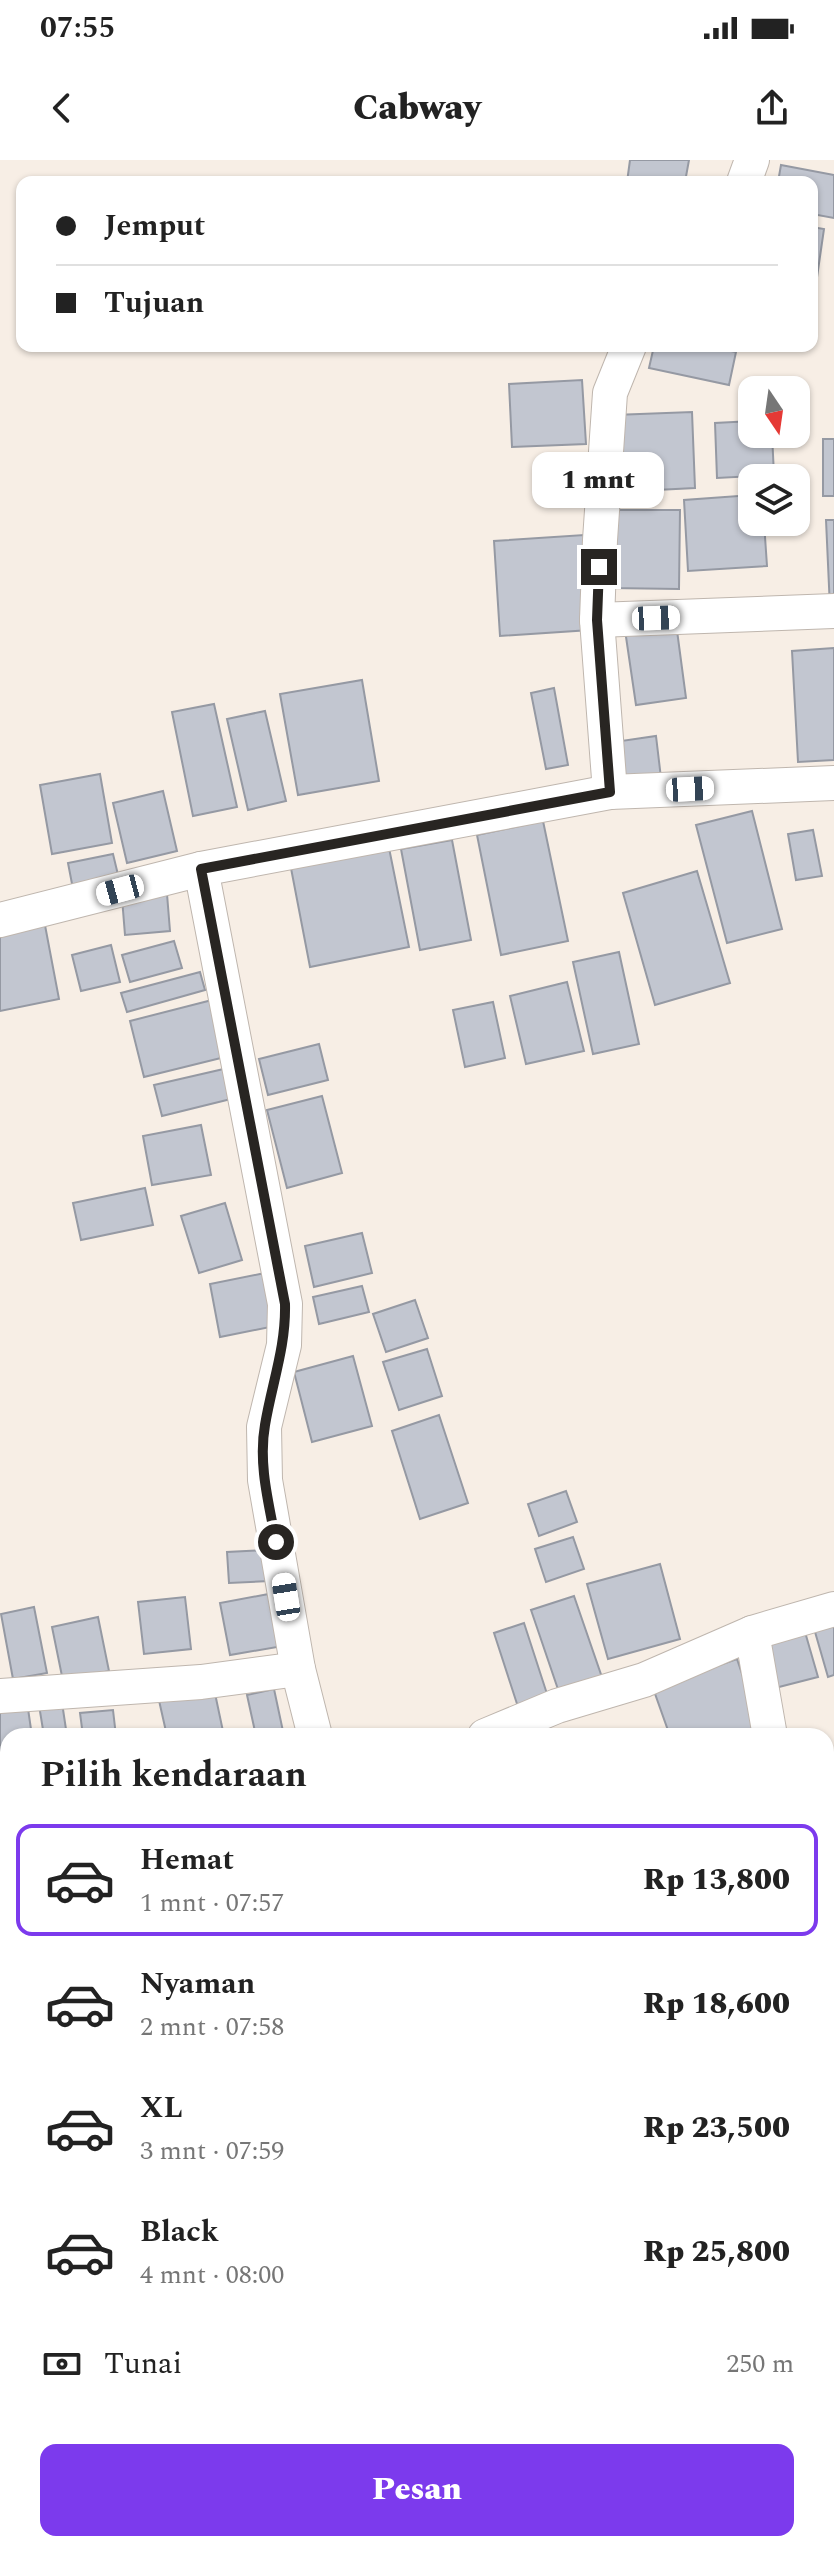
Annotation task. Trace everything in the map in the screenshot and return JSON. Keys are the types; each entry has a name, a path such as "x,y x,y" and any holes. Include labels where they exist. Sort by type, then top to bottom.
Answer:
{"street":[{"path":"610,792 597,620 610,393 627,352"},
{"path":"597,620 834,611"},
{"path":"0,920 201,869 610,792 834,783"},
{"path":"201,869 285,1304 284,1345 264,1427 263,1452 265,1480 298,1669 313,1728"},
{"path":"504,1728 557,1706 659,1675 752,1633 834,1609"},
{"path":"752,1633 769,1728"},
{"path":"0,1696 201,1682 298,1669"}],"building":[{"path":"630,160 689,160 686,176 628,176"},
{"path":"781,165 834,175 834,218 818,215 818,176 779,176"},
{"path":"818,228 824,229 818,270"},
{"path":"653,352 736,352 729,385 649,368"},
{"path":"582,380 586,444 512,447 509,384"},
{"path":"692,412 695,488 617,492 614,415"},
{"path":"738,422 738,448 773,448 773,464 738,464 738,477 717,478 715,423"},
{"path":"823,439 834,439 834,496 823,496"},
{"path":"738,496 738,536 765,536 767,566 688,571 684,500"},
{"path":"611,510 680,510 679,589 610,588"},
{"path":"826,520 834,520 834,608 830,608"},
{"path":"584,535 590,630 500,636 494,541"},
{"path":"676,623 686,698 636,705 625,630"},
{"path":"834,648 834,760 798,762 792,651"},
{"path":"362,680 379,781 298,795 280,694"},
{"path":"554,688 568,765 546,769 531,693"},
{"path":"214,704 237,807 193,816 172,712"},
{"path":"265,711 286,801 248,810 227,719"},
{"path":"656,736 661,778 626,782 621,741"},
{"path":"100,774 112,843 52,854 40,785"},
{"path":"163,791 177,851 127,863 113,803"},
{"path":"752,811 782,929 727,943 696,825"},
{"path":"543,821 568,941 501,955 477,835"},
{"path":"813,830 822,876 796,880 788,834"},
{"path":"452,840 471,940 420,950 401,849"},
{"path":"388,843 409,947 310,967 290,863"},
{"path":"113,854 119,879 73,889 68,863"},
{"path":"697,871 730,983 655,1005 623,893"},
{"path":"167,894 170,931 125,935 122,898"},
{"path":"44,920 59,999 0,1011 0,928"},
{"path":"174,941 182,968 130,982 122,955"},
{"path":"111,945 120,982 81,991 72,955"},
{"path":"619,952 639,1044 593,1054 573,962"},
{"path":"200,972 205,990 127,1012 121,993"},
{"path":"567,982 584,1051 526,1064 510,996"},
{"path":"212,1000 225,1057 144,1077 130,1021"},
{"path":"493,1002 505,1058 465,1067 453,1010"},
{"path":"319,1044 328,1080 268,1095 259,1059"},
{"path":"228,1068 235,1098 162,1116 154,1085"},
{"path":"322,1096 342,1173 287,1188 267,1110"},
{"path":"201,1125 211,1175 152,1185 143,1136"},
{"path":"145,1188 153,1225 81,1240 73,1203"},
{"path":"225,1203 242,1260 199,1273 181,1216"},
{"path":"362,1233 372,1273 314,1287 305,1246"},
{"path":"265,1273 275,1326 220,1337 210,1284"},
{"path":"362,1286 369,1312 319,1324 313,1297"},
{"path":"415,1300 428,1338 386,1352 373,1314"},
{"path":"427,1349 442,1396 399,1410 383,1362"},
{"path":"353,1356 372,1426 312,1442 294,1372"},
{"path":"439,1415 468,1503 420,1519 392,1431"},
{"path":"566,1491 577,1522 539,1536 528,1504"},
{"path":"573,1537 584,1569 546,1582 535,1549"},
{"path":"268,1550 269,1581 229,1583 227,1552"},
{"path":"660,1564 680,1639 608,1659 587,1584"},
{"path":"274,1593 283,1646 230,1655 220,1603"},
{"path":"574,1596 606,1689 563,1704 531,1610"},
{"path":"185,1597 191,1649 144,1654 138,1602"},
{"path":"34,1607 47,1673 13,1679 1,1614"},
{"path":"834,1612 834,1675 828,1677 811,1618"},
{"path":"98,1617 109,1671 63,1681 52,1627"},
{"path":"524,1623 549,1700 519,1710 494,1633"},
{"path":"803,1625 818,1677 775,1688 761,1636"},
{"path":"737,1659 760,1728 667,1728 653,1688"},
{"path":"213,1684 222,1728 165,1728 158,1696"},
{"path":"25,1688 31,1728 0,1728 0,1692"},
{"path":"274,1689 282,1728 254,1728 247,1695"},
{"path":"61,1696 66,1728 43,1728 38,1699"},
{"path":"113,1710 115,1728 82,1728 80,1713"}],"route":[{"path":"276,1542 263,1452 264,1427 284,1345 285,1304 260,1161 201,869 483,813 610,792 597,620 599,567"}]}
